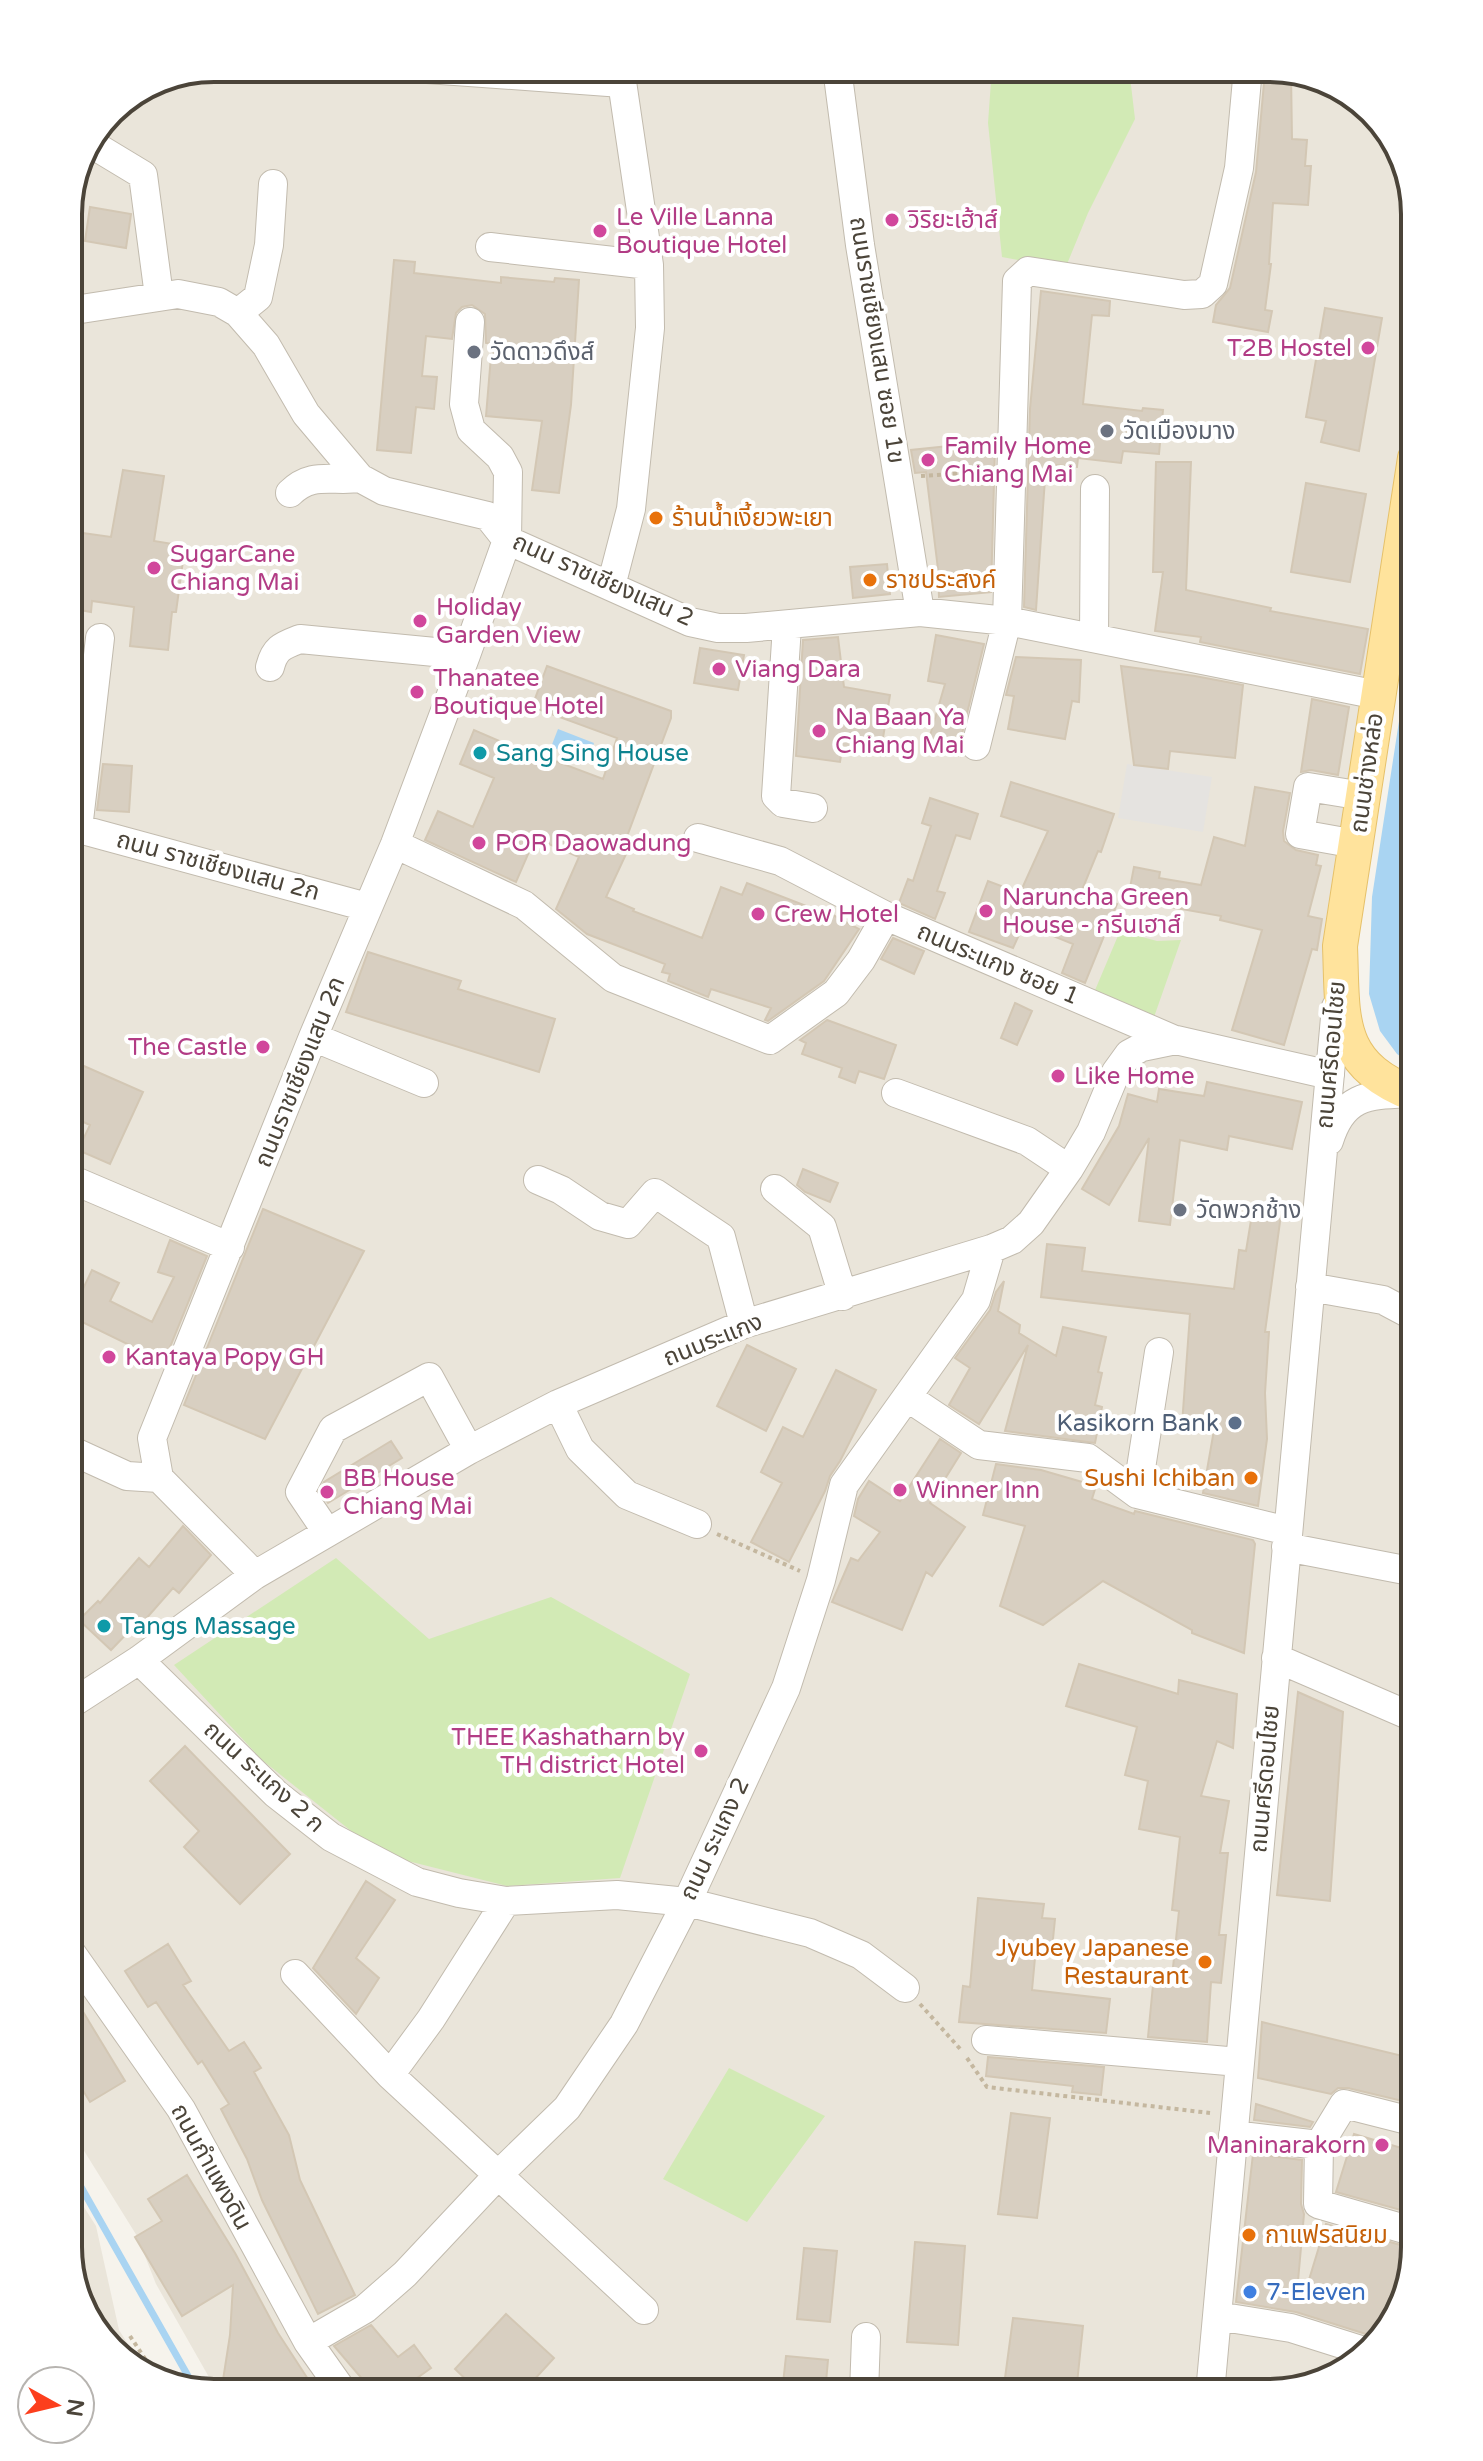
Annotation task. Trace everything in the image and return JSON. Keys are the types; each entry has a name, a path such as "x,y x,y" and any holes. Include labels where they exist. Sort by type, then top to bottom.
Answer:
{"main road":[{"name":"ถนนช่างหล่อ","path":"1401,548 1340,946 1343,1022 1355,1052 1366,1067 1401,1088"}],"street":[{"path":"611,586 631,509 650,328 649,265 622,82"},
{"name":"ถนนราชเชียงแสน ซอย 1ข","path":"839,82 860,245 920,612"},
{"path":"976,746 1007,621 1017,281 1028,271 1184,295 1202,294 1213,284 1239,168 1247,82"},
{"path":"100,149 143,175 159,296"},
{"path":"238,313 258,297 269,245 273,184"},
{"path":"490,247 649,265"},
{"name":"ถนน ราชเชียงแสน 2","path":"82,309 178,294 219,302 238,313 266,345 306,414 360,478 384,491 488,516 507,540 690,622 718,628 787,626 920,612 1007,621 1378,695"},
{"name":"ถนนราชเชียงแสน 2ก","path":"159,1478 152,1438 313,1037 395,844 507,540 508,472 500,457 471,430 464,404 470,322"},
{"path":"290,493 302,481 360,478"},
{"path":"1094,638 1095,489"},
{"path":"787,626 776,796 783,803 813,808"},
{"path":"82,764 100,638"},
{"path":"270,667 273,653 278,647 300,639 466,655"},
{"path":"1356,844 1300,834 1308,787 1363,796"},
{"name":"ถนน ราชเชียงแสน 2ก","path":"82,829 367,907"},
{"path":"698,838 780,861 886,916"},
{"name":"ถนนระแกง ซอย 1","path":"395,844 524,905 613,978 770,1040 836,993 861,960 886,916 1176,1040"},
{"name":"ถนนศรีดอนไชย","path":"1211,2379 1340,946"},
{"path":"313,1037 424,1083"},
{"name":"ถนนระแกง","path":"82,1697 139,1660 255,1575 469,1450 558,1404 744,1324 843,1296 1012,1240 1031,1223 1069,1169 1091,1132 1116,1072 1129,1054 1154,1042 1176,1040 1330,1075"},
{"path":"896,1093 1027,1141 1069,1169"},
{"name":"ถนนศรีดอนไชย","path":"1322,1165 1333,1128 1346,1110 1365,1096 1401,1094"},
{"path":"538,1180 561,1190 600,1216 628,1224 655,1193 721,1237 744,1324"},
{"path":"82,1184 230,1247"},
{"path":"775,1189 822,1227 843,1296"},
{"name":"ถนน ระแกง 2","path":"308,2342 365,2309 395,2282 567,2108 624,2024 687,1902 786,1688 821,1580 844,1485 976,1300 991,1249"},
{"path":"1310,1287 1383,1300 1401,1310"},
{"path":"1137,1494 1159,1352"},
{"path":"327,1532 300,1492 333,1429 429,1377 469,1450"},
{"path":"907,1397 979,1445 1088,1458 1137,1494 1287,1539 1401,1568"},
{"path":"558,1404 580,1449 627,1495 697,1524"},
{"path":"82,1455 127,1476 159,1478 255,1575"},
{"path":"1276,1658 1401,1712"},
{"name":"ถนน ระแกง 2 ก","path":"139,1660 276,1794 331,1837 417,1882 506,1901 617,1895 687,1902 810,1933 861,1955 905,1988"},
{"path":"390,2075 431,2019 506,1901"},
{"name":"ถนนกำแพงดิน","path":"82,1968 181,2109 308,2342 334,2379"},
{"path":"295,1974 390,2075 644,2310"},
{"path":"986,2040 1239,2062"},
{"path":"1401,2118 1344,2104 1319,2145 1318,2204 1401,2228"},
{"path":"1234,2125 1319,2145"},
{"path":"1217,2316 1291,2328 1354,2348"},
{"path":"864,2379 866,2337"}],"path":[{"path":"899,478 1012,471"},
{"path":"697,1524 821,1580"},
{"path":"905,1988 957,2044 987,2087 1234,2125"},
{"path":"130,2336 145,2359"}],"shaded area":[{"path":"214,82 1278,82 1311,89 1342,104 1379,141 1397,180 1400,197 1401,515 1326,1010 1203,2379 210,2379 156,2284 137,2236 82,2148 82,205 86,180 104,141 141,104 163,92"},
{"path":"1127,764 1212,777 1203,832 1118,818"},
{"path":"1401,1100 1400,2264 1397,2281 1383,2313 1374,2327 1349,2352 1303,2375 1269,2379 1214,2379 1330,1165 1344,1122"},
{"path":"82,2204 96,2226 119,2330 131,2349 104,2320 89,2289 82,2247"}],"green space":[{"path":"991,82 1131,82 1135,119 1088,213 1065,269 1002,257 988,123"},
{"path":"1120,931 1157,941 1181,940 1153,1020 1093,995"},
{"path":"336,1558 429,1639 551,1597 690,1674 620,1878 507,1886 380,1854 262,1760 174,1665"},
{"path":"729,2068 825,2116 747,2222 663,2179"}],"water":[{"path":"1401,708 1401,1057 1380,1031 1369,994 1372,897"},
{"path":"558,729 594,743 588,760 551,747"}],"building":[{"path":"1264,82 1291,84 1292,139 1307,140 1305,166 1311,166 1308,205 1273,203 1271,264 1265,310 1272,311 1268,332 1213,322 1216,305 1230,288 1256,172"},
{"path":"90,207 131,214 126,248 85,241"},
{"path":"394,260 415,262 414,273 501,283 501,277 554,282 555,278 579,280 571,405 559,493 532,490 542,421 486,416 492,344 486,343 485,314 472,305 462,307 456,313 452,339 426,336 422,376 437,377 434,409 416,407 411,453 377,450"},
{"path":"1041,291 1110,301 1109,316 1092,315 1083,404 1142,411 1143,408 1163,410 1159,454 1123,451 1121,463 1078,458 1077,467 1046,464 1036,610 1024,607 1030,409"},
{"path":"1325,308 1382,318 1359,451 1321,442 1326,421 1306,417"},
{"path":"977,443 995,445 991,592 939,597 926,472 915,473 911,450"},
{"path":"1156,462 1191,462 1186,590 1271,608 1270,611 1368,629 1360,674 1200,642 1201,637 1155,631 1163,572 1153,572"},
{"path":"123,470 164,476 154,541 185,546 168,650 130,646 134,607 92,601 91,612 82,610 82,533 111,537"},
{"path":"1306,483 1366,494 1350,582 1291,572"},
{"name":"ราชประสงค์","path":"887,564 890,594 853,598 850,567"},
{"path":"936,635 984,644 960,742 960,756 927,746 945,684 928,681"},
{"path":"838,637 844,687 890,695 880,756 842,749 840,762 796,756 803,640"},
{"name":"Viang Dara","path":"700,648 744,655 738,690 694,683"},
{"path":"1016,657 1081,660 1079,702 1072,701 1065,739 1008,729 1014,696 1006,695"},
{"path":"547,666 671,711 622,850 627,852 606,897 702,938 721,887 742,895 747,883 819,911 820,908 859,929 824,981 768,1021 765,1020 771,1008 711,989 708,997 668,981 670,974 662,972 665,964 587,934 556,909 579,857 535,838 516,882 425,840 438,811 473,827 494,778 460,764 474,730 603,779 617,738 532,707"},
{"path":"1121,666 1243,685 1235,758 1170,751 1168,769 1134,765"},
{"path":"1312,699 1349,707 1338,775 1311,770 1301,772"},
{"path":"103,764 132,766 129,812 97,810"},
{"path":"1011,782 1114,814 1101,852 1098,851 1082,890 1117,904 1085,983 1062,973 1073,944 1024,924 1013,948 969,932 988,881 1020,893 1048,831 1001,816"},
{"path":"1255,787 1290,793 1284,841 1296,850 1318,855 1316,865 1321,866 1308,916 1322,919 1317,950 1312,949 1284,1045 1232,1030 1262,930 1220,920 1221,916 1159,905 1160,900 1129,893 1134,867 1160,872 1159,878 1201,885 1214,837 1245,846"},
{"path":"930,798 978,814 970,839 956,835 937,891 945,893 935,919 899,903 908,879 913,881 931,826 922,823"},
{"path":"893,938 924,951 914,974 881,959"},
{"path":"368,952 461,981 458,989 555,1019 539,1072 346,1012"},
{"path":"1015,1003 1032,1011 1017,1045 1001,1038"},
{"path":"827,1020 896,1045 884,1079 859,1071 855,1083 839,1077 842,1068 802,1054 806,1043 800,1040"},
{"path":"82,1065 143,1092 110,1164 82,1152 82,1142 90,1125 82,1121"},
{"path":"1207,1082 1302,1102 1292,1149 1229,1136 1227,1150 1180,1140 1170,1225 1139,1221 1149,1138 1109,1205 1082,1189 1119,1126 1128,1094 1157,1102 1159,1089 1204,1096"},
{"path":"803,1169 838,1183 830,1202 805,1192 797,1185"},
{"path":"1254,1202 1282,1207 1265,1332 1269,1332 1265,1393 1267,1439 1258,1506 1203,1493 1214,1430 1182,1425 1190,1314 1041,1297 1047,1244 1085,1248 1082,1271 1234,1289 1239,1250 1246,1251"},
{"path":"263,1209 364,1251 265,1439 184,1405"},
{"path":"170,1240 207,1256 164,1362 82,1322 82,1291 92,1270 119,1283 110,1301 152,1322 174,1277 158,1272"},
{"path":"1004,1281 998,1311 1020,1325 1019,1333 1056,1356 1063,1327 1106,1337 1098,1372 1102,1373 1095,1405 1102,1407 1095,1443 1005,1431 1028,1345 979,1424 949,1405 970,1368 955,1358 990,1310 996,1292"},
{"path":"747,1345 796,1369 766,1431 717,1406"},
{"path":"836,1370 876,1390 789,1562 751,1542 782,1483 761,1472 783,1427 803,1437"},
{"path":"940,1439 961,1453 930,1503 965,1527 932,1576 926,1572 902,1630 832,1602 851,1558 858,1561 880,1532 854,1516 858,1499 869,1481 900,1501"},
{"path":"391,1441 402,1458 328,1503 320,1491 324,1482"},
{"path":"996,1464 1041,1470 1096,1486 1092,1499 1134,1514 1135,1511 1253,1540 1244,1653 1192,1633 1192,1630 1103,1581 1043,1625 1000,1606 1025,1526 983,1515"},
{"path":"183,1526 211,1555 179,1593 173,1588 137,1629 134,1626 111,1650 82,1623 82,1617 98,1601 100,1603 139,1558 149,1567"},
{"path":"1079,1664 1178,1694 1179,1680 1237,1694 1233,1748 1217,1741 1201,1796 1229,1801 1220,1853 1228,1853 1219,1935 1226,1935 1221,1983 1211,1982 1207,2042 1148,2037 1153,1985 1171,1986 1179,1911 1172,1910 1180,1837 1139,1829 1148,1781 1125,1775 1137,1727 1066,1706"},
{"path":"1298,1692 1343,1712 1330,1901 1277,1895"},
{"path":"185,1746 290,1854 240,1904 184,1847 199,1831 150,1781"},
{"path":"366,1881 395,1900 356,1958 379,1978 356,2014 313,1968"},
{"path":"978,1898 1044,1904 1042,1918 1055,1919 1052,1949 1036,1947 1032,1990 1110,1999 1106,2033 959,2022 963,1986 970,1987"},
{"path":"168,1944 191,1981 183,1985 229,2051 244,2042 261,2068 254,2072 289,2135 300,2180 355,2295 318,2314 221,2109 229,2104 202,2061 198,2064 156,2002 148,2007 125,1971"},
{"path":"82,2010 125,2081 90,2102 82,2089"},
{"path":"1262,2022 1401,2056 1401,2101 1348,2088 1338,2088 1331,2094 1258,2078"},
{"path":"988,2057 1104,2067 1101,2095 1072,2092 1073,2086 986,2076"},
{"path":"1256,2104 1313,2122 1310,2127 1254,2120"},
{"path":"1011,2113 1050,2118 1037,2218 998,2214"},
{"path":"1354,2134 1401,2148 1401,2210 1336,2192"},
{"path":"1253,2154 1302,2160 1301,2204 1304,2214 1298,2281 1308,2283 1326,2224 1401,2245 1397,2281 1391,2298 1367,2334 1296,2312 1236,2302"},
{"path":"187,2175 308,2379 223,2379 233,2285 182,2316 135,2237 162,2221 148,2199"},
{"path":"915,2242 965,2246 958,2345 907,2342"},
{"path":"804,2248 837,2251 830,2322 797,2319"},
{"path":"506,2314 554,2358 535,2379 465,2379 455,2369"},
{"path":"1013,2318 1083,2326 1077,2379 1005,2379"},
{"path":"371,2325 398,2357 414,2345 431,2368 416,2379 362,2379 334,2346"},
{"path":"786,2356 828,2360 826,2379 784,2379"}],"waterway":[{"path":"82,2189 188,2376"}],"place":[{"name":"วิริยะเฮ้าส์","path":"892,220"},
{"name":"Le Ville Lanna Boutique Hotel","path":"600,231"},
{"name":"T2B Hostel","path":"1368,348"},
{"name":"วัดดาวดึงส์","path":"474,352"},
{"name":"วัดเมืองมาง","path":"1107,431"},
{"name":"Family Home Chiang Mai","path":"928,460"},
{"name":"ร้านน้ำเงี้ยวพะเยา","path":"656,518"},
{"name":"SugarCane Chiang Mai","path":"154,568"},
{"name":"ราชประสงค์","path":"870,580"},
{"name":"Holiday Garden View","path":"420,621"},
{"name":"Viang Dara","path":"719,669"},
{"name":"Thanatee Boutique Hotel","path":"417,692"},
{"name":"Na Baan Ya Chiang Mai","path":"819,731"},
{"name":"Sang Sing House","path":"480,753"},
{"name":"POR Daowadung","path":"479,843"},
{"name":"Naruncha Green House - กรีนเฮาส์","path":"986,911"},
{"name":"Crew Hotel","path":"758,914"},
{"name":"The Castle","path":"263,1047"},
{"name":"Like Home","path":"1058,1076"},
{"name":"วัดพวกช้าง","path":"1180,1210"},
{"name":"Kantaya Popy GH","path":"109,1357"},
{"name":"Kasikorn Bank","path":"1235,1423"},
{"name":"Sushi Ichiban","path":"1251,1478"},
{"name":"Winner Inn","path":"900,1490"},
{"name":"BB House Chiang Mai","path":"327,1492"},
{"name":"Tangs Massage","path":"104,1626"},
{"name":"THEE Kashatharn by TH district Hotel","path":"701,1751"},
{"name":"Jyubey Japanese Restaurant","path":"1205,1962"},
{"name":"Maninarakorn","path":"1382,2145"},
{"name":"กาแฟรสนิยม","path":"1249,2235"},
{"name":"7-Eleven","path":"1250,2292"}]}
